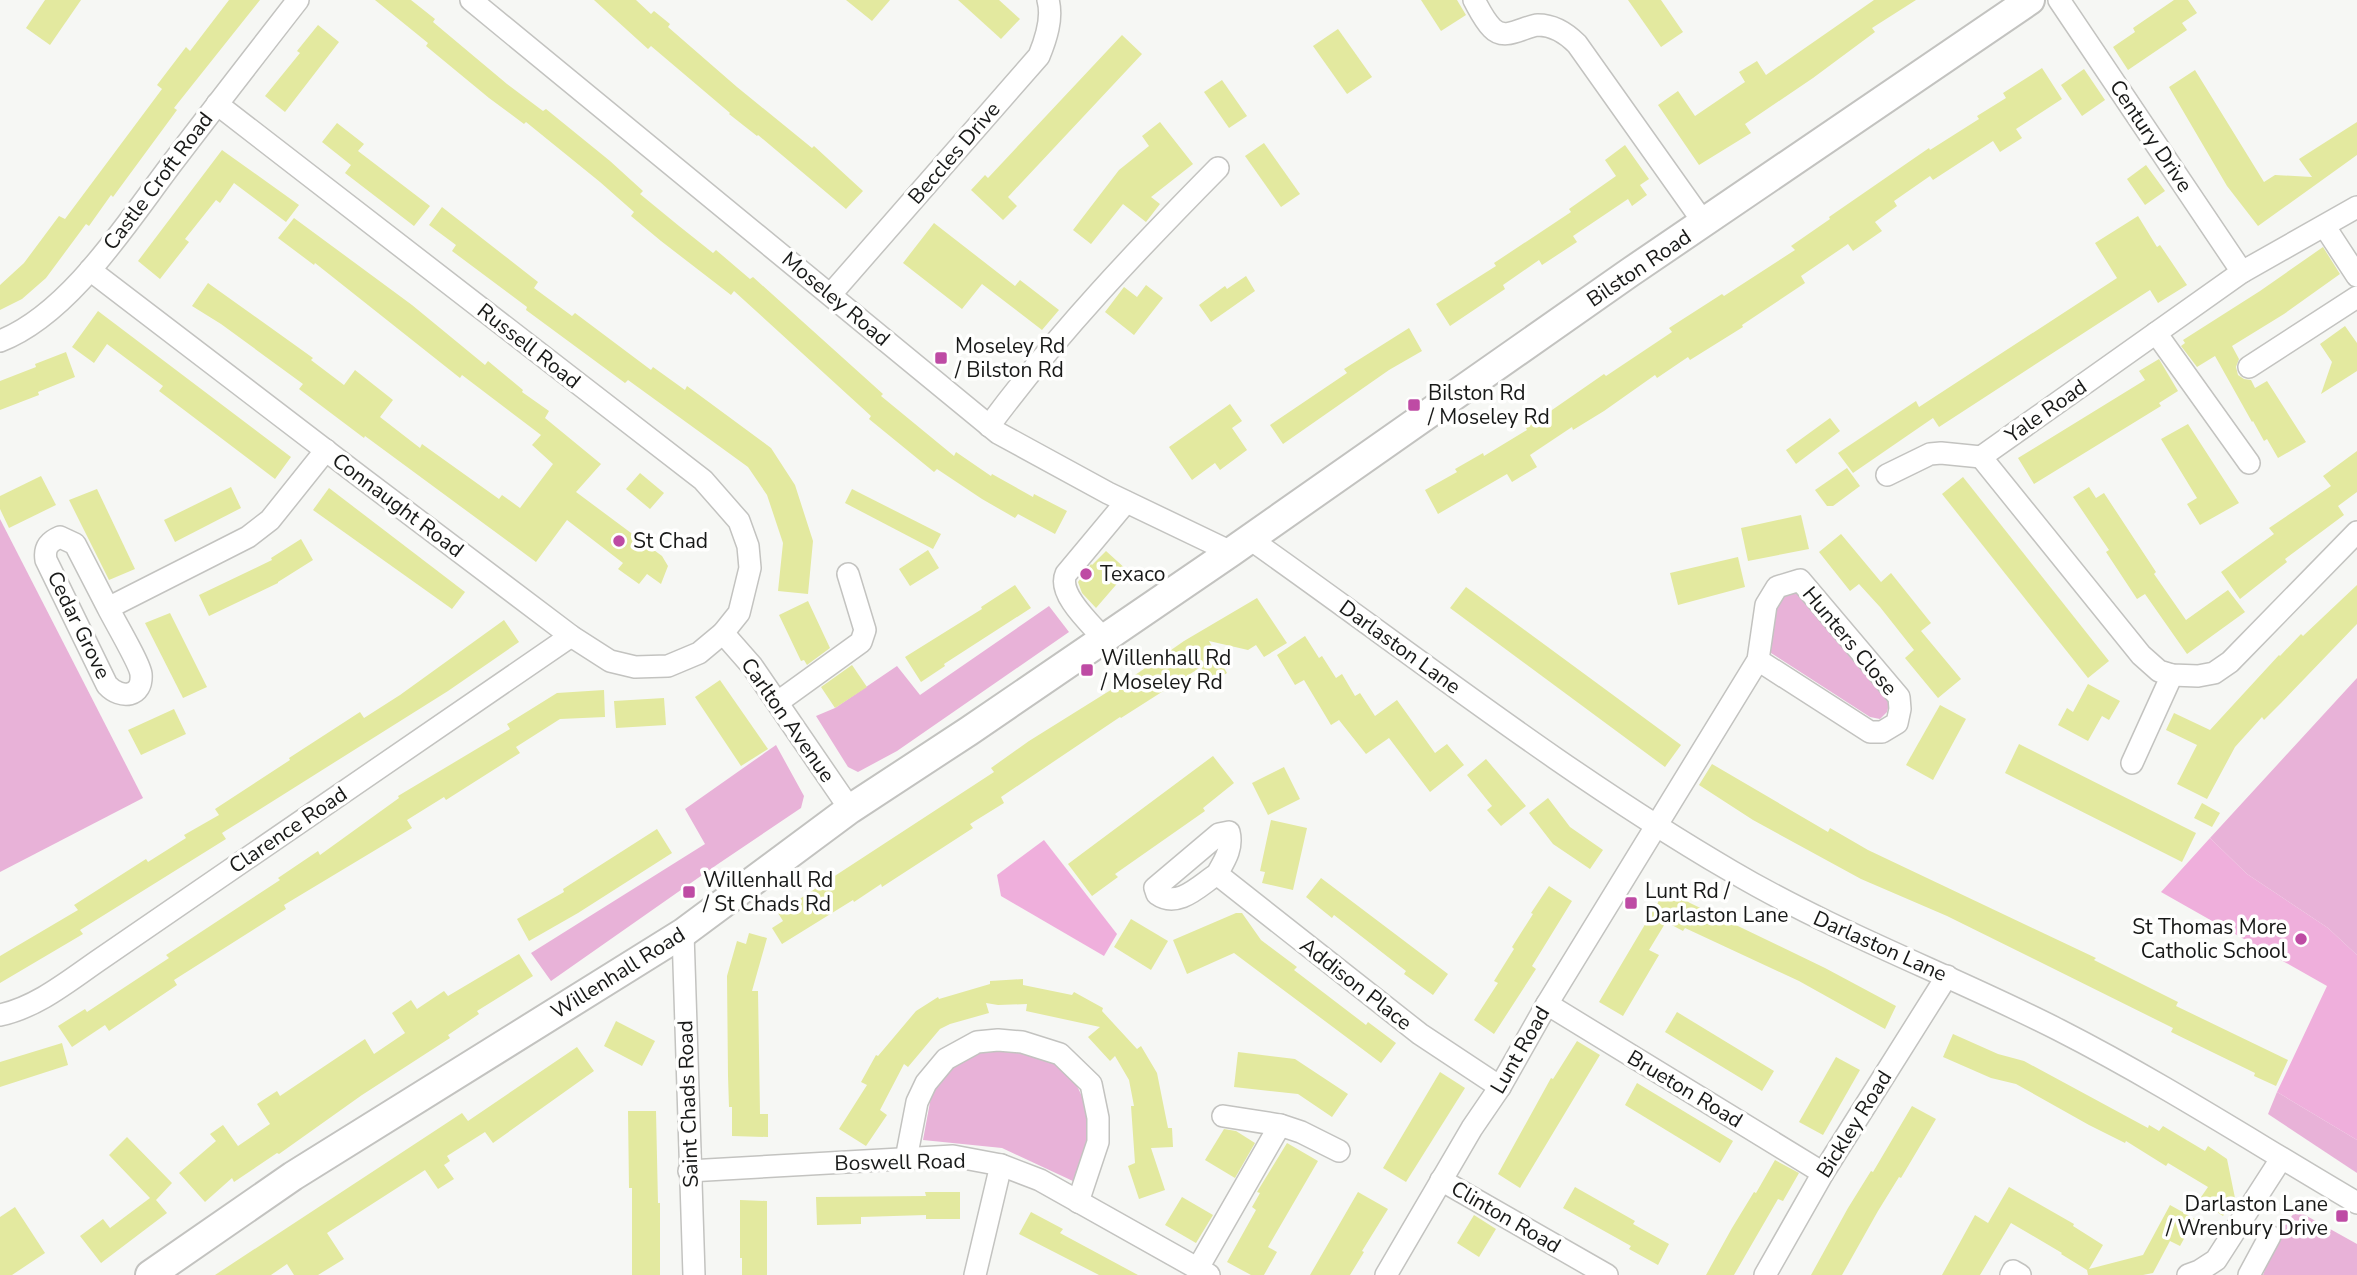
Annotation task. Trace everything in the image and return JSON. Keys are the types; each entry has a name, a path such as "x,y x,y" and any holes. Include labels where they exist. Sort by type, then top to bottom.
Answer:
{"main road":[{"name":"Bilston Road","path":"1240,546 2030,0"},
{"name":"Willenhall Road","path":"150,1275 293,1176 683,933 850,809 1240,546"}],"street":[{"name":"Castle Croft Road","path":"0,341 21,333 48,312 90,270 298,0"},
{"name":"Moseley Road","path":"471,0 989,426 1049,462 1126,502 1240,546"},
{"name":"Beccles Drive","path":"831,294 1039,56 1046,40 1048,0"},
{"path":"1474,0 1493,29 1503,33 1521,31 1536,25 1555,28 1568,35 1704,223"},
{"name":"Century Drive","path":"2059,0 2242,272"},
{"name":"Russell Road","path":"216,104 703,480 739,521 748,546 750,568 746,590 739,613 723,633"},
{"path":"989,426 1030,372 1113,278 1218,168"},
{"name":"Yale Road","path":"1981,457 2242,272 2357,208"},
{"path":"2325,227 2357,276"},
{"name":"Connaught Road","path":"90,270 572,636 610,661 635,667 668,666 699,653 723,633"},
{"path":"2249,367 2357,296"},
{"path":"2156,333 2249,463"},
{"name":"Cedar Grove","path":"108,608 248,537 270,520 326,450"},
{"path":"1887,475 1930,454 1981,457 2141,655 2159,671 2172,675 2198,676 2214,673 2230,662 2357,532"},
{"path":"1104,639 1071,600 1064,589 1063,581 1126,502"},
{"name":"Cedar Grove","path":"60,537 75,544 108,608 141,673 139,685 134,692 125,695 114,693 107,685 47,560 45,552 48,544 60,537"},
{"name":"Darlaston Lane","path":"1240,546 1656,825 1796,908 2058,1030 2120,1063 2357,1203"},
{"path":"778,702 861,642 865,630 848,574"},
{"name":"Hunters Close","path":"1656,825 1758,660 1766,605 1777,587 1800,580 1899,697 1897,723 1882,732 1870,732 1758,660"},
{"name":"Carlton Avenue","path":"723,633 752,666 778,702 850,809"},
{"name":"Clarence Road","path":"0,1015 14,1012 46,996 572,636"},
{"path":"2132,763 2172,675"},
{"name":"Lunt Road","path":"1386,1275 1656,825"},
{"name":"Addison Place","path":"1217,874 1420,1034 1500,1087"},
{"name":"Saint Chads Road","path":"683,933 694,1275"},
{"name":"Bickley Road","path":"1765,1275 1823,1173 1947,976"},
{"name":"Brueton Road","path":"1547,1004 1823,1173"},
{"path":"906,1159 917,1102 926,1083 946,1059 977,1042 1022,1042 1060,1055 1091,1084 1098,1118 1098,1142 1078,1202"},
{"path":"1223,1116 1280,1125 1339,1151"},
{"path":"1204,1272 1280,1125"},
{"name":"Boswell Road","path":"689,1171 953,1156 1001,1165 1040,1180 1204,1272"},
{"path":"2188,1275 2216,1260 2281,1159"},
{"path":"975,1275 1001,1165"},
{"name":"Clinton Road","path":"1441,1180 1607,1275"},
{"path":"2234,1231 2266,1242 2249,1275"},
{"path":"2011,1275 2013,1271 2020,1275"}],"shaded area":[{"path":"0,519 143,798 0,872"},
{"path":"1794,591 1802,595 1890,701 1887,712 1880,719 1870,717 1771,653 1777,607 1784,593"},
{"path":"1049,606 1069,632 897,751 858,772 848,767 816,716 835,708 897,666 920,695"},
{"path":"2357,678 2357,955 2328,928 2247,874 2210,838"},
{"path":"776,745 804,796 801,808 551,981 531,953 705,844 685,809"},
{"path":"2210,838 2247,874 2328,928 2357,955 2357,1140 2277,1092 2327,986 2161,892"},
{"path":"1044,840 1117,934 1104,956 1001,896 997,875"},
{"path":"1011,1045 1052,1060 1077,1085 1083,1100 1087,1132 1081,1166 1075,1182 1002,1148 923,1140 933,1086 954,1061 984,1048"},
{"path":"2277,1092 2357,1140 2357,1173 2268,1114"},
{"path":"2296,1210 2357,1244 2357,1275 2263,1275 2277,1237"}],"building":[{"path":"45,0 81,0 50,45 26,28"},
{"path":"229,0 260,0 174,108 177,110 113,197 111,195 89,226 86,224 46,278 22,299 0,310 0,285 24,263 59,216 65,219 162,89 157,85 186,47 190,51"},
{"path":"375,0 411,0 507,84 543,111 546,109 610,161 643,191 640,194 679,226 713,253 716,250 750,279 753,277 883,394 881,396 954,456 956,452 991,476 992,474 1033,497 1034,494 1067,511 1055,534 1018,514 1015,518 937,469 934,472 869,419 871,416 734,291 731,295 661,241 631,216 634,212 600,182 526,122 524,124 489,98"},
{"path":"594,0 636,0 651,14 654,11 670,24 668,27 737,87 812,148 814,146 863,191 846,209 729,114 651,46 648,49"},
{"path":"846,0 890,0 872,21"},
{"path":"958,0 999,0 1020,19 1001,39"},
{"path":"1421,0 1457,0 1466,15 1441,31"},
{"path":"1628,0 1661,0 1683,32 1661,47"},
{"path":"1874,0 1916,0 1872,28 1875,32 1745,124 1751,133 1699,165 1658,105 1678,91 1695,116 1745,82 1739,72 1757,61 1766,75"},
{"path":"2174,0 2188,0 2197,13 2182,23 2187,30 2128,70 2113,47 2135,32 2133,28"},
{"path":"318,25 339,42 285,112 265,96 300,53 297,51"},
{"path":"1338,29 1372,77 1347,94 1313,46"},
{"path":"1122,35 1142,54 1008,197 1017,206 1003,220 971,190 985,175 988,178"},
{"path":"2042,68 2062,99 2016,129 2022,138 2000,152 1993,141 1933,180 1930,176 1894,201 1897,206 1875,222 1882,231 1853,251 1848,244 1801,276 1805,283 1742,325 1743,327 1690,360 1688,357 1657,378 1655,375 1604,411 1573,430 1572,427 1530,455 1537,467 1512,482 1507,474 1438,514 1425,490 1457,472 1455,469 1483,453 1484,456 1527,430 1526,428 1604,374 1606,376 1672,332 1669,328 1795,250 1791,246 1830,219 1829,217 1929,148 1930,150 1979,119 1977,116 2006,98 2003,93"},
{"path":"2084,69 2105,100 2082,116 2061,85"},
{"path":"2195,70 2264,182 2275,175 2312,177 2299,159 2357,122 2357,155 2258,226 2227,186 2169,87"},
{"path":"1222,80 1247,116 1229,128 1204,92"},
{"path":"1160,122 1193,164 1151,197 1160,204 1146,222 1123,204 1091,244 1073,230 1119,170 1149,146 1142,136"},
{"path":"337,123 364,144 358,151 430,206 414,226 345,173 351,165 322,142"},
{"path":"1264,143 1300,194 1281,207 1245,156"},
{"path":"1625,145 1649,179 1640,185 1647,195 1632,206 1628,199 1573,236 1577,242 1542,265 1539,260 1503,285 1505,289 1450,326 1436,304 1496,266 1494,263 1571,212 1569,209 1616,176 1605,160"},
{"path":"222,150 299,205 286,222 234,183 220,203 216,200 185,239 189,242 160,279 138,261"},
{"path":"2146,165 2165,191 2145,205 2127,179"},
{"path":"442,207 538,282 534,288 572,316 575,313 651,370 653,367 685,390 687,386 771,448 795,485 813,541 808,594 778,591 783,543 767,495 748,467 628,380 625,383 452,251 456,245 429,225"},
{"path":"2138,216 2157,247 2160,245 2187,285 2158,303 2150,290 1939,427 1933,418 1853,473 1838,453 1916,401 1919,407 2117,278 2095,243"},
{"path":"294,218 412,305 485,365 488,361 523,390 522,392 549,411 545,418 601,464 576,492 662,556 668,566 661,584 647,574 639,584 618,569 623,563 567,520 536,562 299,389 303,384 192,306 208,283 313,358 311,360 344,385 355,370 393,400 380,417 420,448 422,444 499,499 502,495 520,508 553,464 532,445 541,435 462,375 460,378 315,263 314,265 278,238"},
{"path":"934,223 1015,286 1020,280 1059,310 1042,330 982,284 962,309 903,263"},
{"path":"2323,247 2340,274 2284,314 2232,346 2239,359 2236,367 2238,375 2251,380 2255,388 2267,381 2306,442 2278,458 2267,439 2264,441 2252,422 2215,356 2197,367 2181,346 2185,343 2183,340"},
{"path":"1246,276 1255,291 1211,322 1199,305 1225,286 1227,289"},
{"path":"1146,285 1163,298 1134,335 1105,312 1124,287 1137,297"},
{"path":"98,311 291,457 275,479 159,391 163,386 107,344 94,363 72,347"},
{"path":"2345,326 2357,343 2357,371 2321,394 2332,362 2320,344"},
{"path":"1409,328 1422,351 1389,370 1283,444 1270,425 1347,373 1344,369"},
{"path":"66,352 75,377 0,410 0,381"},
{"path":"2159,359 2178,391 2159,403 2161,406 2034,484 2018,458 2145,380 2139,371"},
{"path":"1230,404 1242,421 1232,428 1247,450 1220,470 1215,463 1192,480 1169,447"},
{"path":"1830,418 1840,431 1796,464 1786,450"},
{"path":"2188,424 2239,503 2200,525 2187,504 2197,498 2161,439"},
{"path":"2357,451 2357,492 2338,506 2344,515 2285,559 2287,562 2240,599 2221,572 2274,534 2269,528 2331,486 2323,476"},
{"path":"1847,468 1860,486 1833,506 1827,506 1815,490"},
{"path":"640,473 664,493 650,509 626,489"},
{"path":"41,476 56,505 9,528 0,509 0,496"},
{"path":"1963,477 2109,661 2088,678 1942,494"},
{"path":"231,487 241,508 175,542 164,520"},
{"path":"2089,487 2096,498 2104,493 2186,620 2228,590 2245,612 2187,654 2145,594 2137,599 2106,552 2109,550 2073,497"},
{"path":"329,488 465,592 452,609 313,510"},
{"path":"97,489 135,569 109,580 69,500"},
{"path":"852,489 941,534 933,549 845,503"},
{"path":"1801,515 1809,549 1748,561 1741,528"},
{"path":"1841,534 1881,582 1891,573 1931,623 1921,631 1961,679 1938,698 1905,658 1914,650 1880,607 1859,584 1850,591 1819,552"},
{"path":"301,539 313,560 278,583 209,616 199,595 272,560 271,558"},
{"path":"928,550 939,568 910,586 899,569"},
{"path":"1106,551 1128,571 1096,608 1082,593 1078,582 1091,564"},
{"path":"1738,557 1745,587 1678,605 1670,573"},
{"path":"1015,585 1031,608 921,682 905,657"},
{"path":"2357,585 2357,624 2235,747 2207,799 2177,784 2197,745 2166,730 2174,713 2210,730 2279,655"},
{"path":"1466,587 1681,745 1665,767 1450,608"},
{"path":"1257,598 1287,643 1264,657 1256,645 1248,650 1209,641 1227,673 1210,683 1201,667 1120,717 1001,797 1004,803 970,824 973,828 882,887 881,884 782,944 772,928 783,921 778,913 994,772 991,768 1029,741 1184,641"},
{"path":"808,601 830,648 807,665 804,660 801,661 779,615"},
{"path":"170,613 207,687 183,698 145,623"},
{"path":"504,620 519,642 448,691 222,833 226,839 80,930 83,934 0,983 0,956 78,910 74,905 146,859 148,862 186,838 184,835 219,815 215,809 290,760 289,758 360,712 364,718 400,695"},
{"path":"1305,636 1336,678 1342,674 1355,696 1360,693 1375,716 1397,700 1435,753 1447,744 1464,765 1430,792 1389,738 1366,754 1339,720 1331,725 1304,680 1295,685 1277,655"},
{"path":"852,665 867,687 835,708 821,687"},
{"path":"720,680 768,749 741,766 695,697"},
{"path":"2088,684 2120,701 2109,720 2102,716 2088,741 2058,725 2067,708 2073,712"},
{"path":"604,690 605,717 560,719 516,747 520,753 446,800 444,797 407,820 412,828 284,905 286,909 174,980 177,985 109,1031 105,1025 72,1047 58,1026 85,1009 87,1012 169,958 166,955 280,880 278,878 318,851 320,855 399,798 398,796 510,729 507,724 557,693"},
{"path":"664,698 666,725 616,728 614,701"},
{"path":"1940,705 1966,719 1933,780 1906,765"},
{"path":"174,709 186,734 141,755 128,730"},
{"path":"2019,744 2196,833 2182,862 2005,773"},
{"path":"1213,756 1234,783 1203,808 1205,811 1115,874 1118,877 1092,896 1068,864"},
{"path":"1486,759 1526,806 1501,826 1487,810 1492,806 1467,775"},
{"path":"1712,764 1828,832 1830,828 1868,850 2096,958 2094,960 2178,1002 2176,1006 2288,1060 2276,1086 2171,1032 2173,1028 1947,916 1861,879 1753,820 1699,785"},
{"path":"1284,767 1300,799 1268,815 1252,783"},
{"path":"1548,798 1570,827 1603,850 1590,869 1553,844 1529,813"},
{"path":"2202,803 2220,813 2212,827 2194,818"},
{"path":"1271,820 1307,828 1293,890 1262,883 1265,872 1260,871"},
{"path":"657,829 672,853 529,941 517,919 564,892 563,889"},
{"path":"1321,878 1448,974 1433,995 1334,915 1332,918 1306,897"},
{"path":"1549,886 1572,901 1532,966 1536,969 1494,1034 1474,1020 1498,983 1494,981"},
{"path":"1666,889 1896,1006 1885,1029 1799,981 1685,928 1683,931 1666,922 1649,950 1659,955 1623,1016 1599,1002"},
{"path":"1236,913 1242,913 1261,940 1297,967 1294,970 1366,1025 1368,1022 1396,1043 1381,1063 1234,953 1187,974 1173,940"},
{"path":"1131,919 1168,941 1151,970 1114,947"},
{"path":"749,933 767,938 752,991 758,991 760,1114 768,1114 768,1137 732,1136 732,1107 729,1107 727,976 737,941 746,944"},
{"path":"519,954 533,976 477,1011 479,1014 448,1035 450,1038 362,1095 279,1154 234,1182 232,1178 205,1202 179,1173 216,1141 210,1134 223,1125 238,1146 270,1124 257,1104 277,1091 280,1096 365,1039 374,1054 405,1033 392,1013 411,1000 417,1009 444,991 448,996"},
{"path":"1023,979 1023,985 1072,995 1074,992 1103,1008 1102,1011 1137,1049 1141,1046 1157,1073 1168,1128 1172,1128 1173,1147 1151,1148 1165,1190 1139,1199 1128,1166 1135,1163 1131,1106 1134,1106 1129,1080 1115,1056 1110,1061 1088,1037 1100,1027 1026,1011 1027,1004 986,1003 989,1013 940,1029 908,1067 904,1064 880,1110 887,1115 866,1146 839,1129 867,1085 861,1082 876,1055 878,1056 916,1011 938,997 939,999 990,984 990,981"},
{"path":"1677,1012 1774,1071 1762,1091 1665,1032"},
{"path":"616,1021 655,1041 642,1066 604,1046"},
{"path":"1953,1034 1998,1054 2024,1061 2148,1128 2149,1125 2159,1131 2163,1126 2205,1151 2208,1146 2227,1159 2235,1198 2223,1216 2199,1200 2208,1187 2168,1163 2166,1166 2126,1141 2125,1143 2089,1125 2016,1084 1991,1078 1943,1057"},
{"path":"1577,1041 1600,1055 1520,1188 1498,1174 1551,1078 1553,1079"},
{"path":"62,1043 68,1065 0,1087 0,1062"},
{"path":"577,1047 594,1071 493,1143 485,1132 447,1156 450,1161 444,1165 454,1179 438,1189 425,1170 327,1233 344,1259 318,1275 294,1275 287,1264 271,1275 215,1275 462,1113 468,1121"},
{"path":"1238,1052 1295,1059 1348,1094 1332,1117 1298,1094 1234,1087"},
{"path":"1836,1057 1860,1070 1823,1135 1799,1122"},
{"path":"1440,1072 1465,1088 1406,1182 1383,1168"},
{"path":"1637,1083 1733,1141 1720,1163 1625,1105"},
{"path":"1912,1106 1936,1119 1901,1178 1899,1177 1878,1211 1842,1275 1811,1275 1848,1208"},
{"path":"628,1111 656,1111 660,1275 632,1275 632,1188 629,1188"},
{"path":"1224,1129 1236,1131 1255,1143 1235,1178 1205,1160"},
{"path":"127,1137 172,1183 156,1200 167,1213 101,1263 80,1236 103,1219 110,1228 150,1198 109,1155"},
{"path":"1287,1143 1318,1161 1268,1247 1277,1252 1264,1275 1251,1275 1227,1262 1256,1210 1252,1207 1260,1193 1257,1192"},
{"path":"1775,1160 1799,1173 1783,1201 1778,1199 1734,1275 1706,1275 1732,1228"},
{"path":"1575,1187 1669,1244 1658,1265 1629,1249 1631,1246 1563,1208"},
{"path":"2009,1187 2074,1224 2073,1226 2103,1245 2089,1269 2143,1255 2170,1205 2195,1219 2180,1246 2170,1241 2153,1273 2088,1275 2087,1270 2062,1253 2011,1223 1980,1275 1942,1275 1975,1215 1988,1223"},
{"path":"925,1192 960,1192 960,1219 926,1219 926,1215 861,1217 861,1224 817,1225 816,1197 926,1196"},
{"path":"1358,1192 1388,1209 1362,1251 1364,1252 1350,1275 1310,1275"},
{"path":"1182,1197 1213,1215 1196,1243 1165,1225"},
{"path":"740,1200 767,1201 767,1275 742,1275"},
{"path":"15,1207 45,1253 12,1275 0,1275 0,1217"},
{"path":"1031,1212 1063,1229 1060,1233 1138,1275 1099,1275 1019,1234"},
{"path":"1474,1215 1496,1229 1479,1257 1457,1243"}],"place":[{"name":"Moseley Rd / Bilston Rd","path":"941,358"},
{"name":"Bilston Rd / Moseley Rd","path":"1414,405"},
{"name":"St Chad","path":"619,541"},
{"name":"Texaco","path":"1086,574"},
{"name":"Willenhall Rd / Moseley Rd","path":"1087,670"},
{"name":"Willenhall Rd / St Chads Rd","path":"689,892"},
{"name":"Lunt Rd / Darlaston Lane","path":"1631,903"},
{"name":"St Thomas More Catholic School","path":"2301,939"},
{"name":"Darlaston Lane / Wrenbury Drive","path":"2342,1216"}]}
